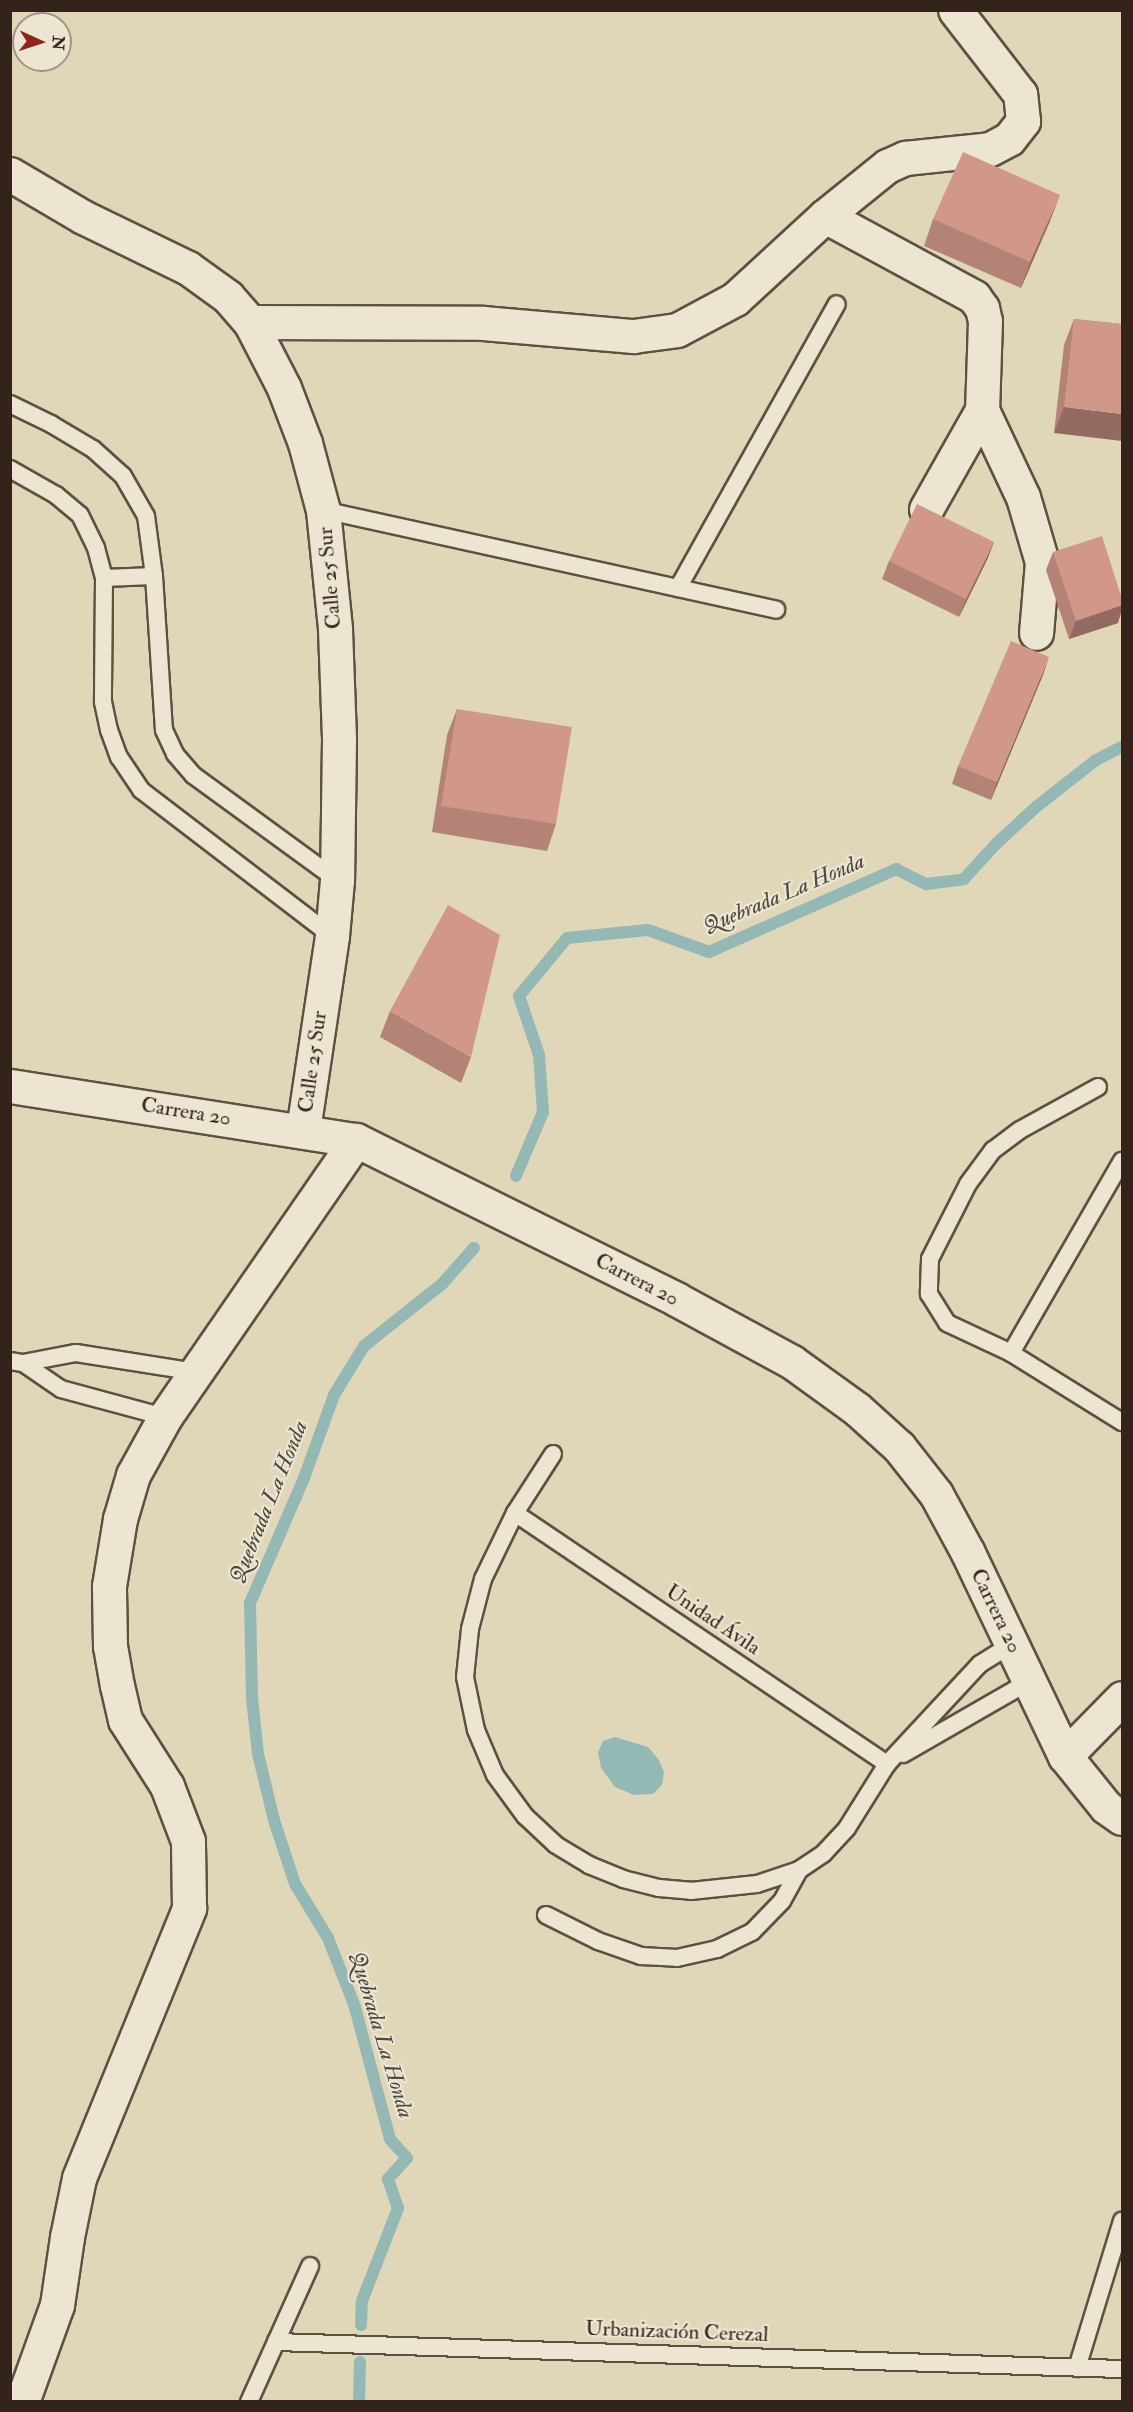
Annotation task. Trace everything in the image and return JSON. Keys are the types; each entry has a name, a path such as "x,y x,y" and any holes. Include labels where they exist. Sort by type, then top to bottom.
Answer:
{"street":[{"path":"250,322 483,323 633,336 677,330 735,299 825,216 887,166 905,158 990,149 1009,139 1023,121 1020,94 955,10"},
{"name":"Calle 25 Sur","path":"10,174 83,217 188,268 228,297 250,322 285,388 305,444 323,510 335,629 339,740 337,880 332,936 303,1130"},
{"path":"825,216 974,297 982,308 985,321 982,410 1023,498 1042,562 1036,633"},
{"path":"926,509 982,410"},
{"name":"Carrera 20","path":"10,1086 356,1140 696,1310 792,1362 857,1409 899,1447 936,1494 968,1553 1065,1755 1106,1807 1122,1818"},
{"path":"22,2402 57,2305 67,2237 80,2178 189,1908 188,1841 167,1786 125,1720 117,1686 110,1646 109,1586 120,1519 133,1474 165,1417 356,1140"},
{"path":"1065,1755 1122,1698"}],"lane":[{"path":"678,588 837,304"},
{"path":"10,404 51,424 93,449 123,476 146,516 154,576 164,730 175,754 193,776 337,880"},
{"path":"10,469 56,495 80,515 96,548 104,578 103,702 109,730 119,757 141,790 332,936"},
{"path":"323,510 776,610"},
{"path":"104,578 154,576"},
{"path":"1098,1087 1020,1130 993,1150 968,1184 930,1259 928,1294 947,1323 1011,1353 1122,1422"},
{"path":"1011,1353 1122,1161"},
{"path":"17,1362 76,1353 196,1372"},
{"path":"17,1362 61,1389 165,1417"},
{"path":"553,1454 515,1513 483,1579 470,1629 465,1677 476,1730 487,1757 495,1775 525,1816 556,1845 589,1864 623,1879 658,1888 691,1891 758,1884 799,1870 823,1854 846,1828 887,1764 980,1664 1012,1644"},
{"name":"Unidad Ávila","path":"515,1513 887,1764"},
{"path":"887,1764 1030,1681"},
{"path":"546,1915 598,1941 641,1956 677,1958 717,1949 752,1932 782,1901 799,1870"},
{"path":"1077,2368 1122,2221"},
{"path":"249,2402 310,2266"},
{"name":"Urbanización Cerezal","path":"276,2342 1122,2369"}],"water":[{"path":"615,1737 648,1747 659,1760 664,1772 662,1785 653,1794 634,1795 615,1787 601,1768 598,1752 603,1741"}],"building":[{"path":"963,152 1060,195 1030,262 933,219"},
{"path":"1074,319 1122,324 1122,414 1064,407"},
{"path":"917,504 994,542 966,599 889,561"},
{"path":"1102,536 1122,605 1076,621 1053,552"},
{"path":"1011,641 1049,657 997,782 958,766"},
{"path":"457,709 572,727 556,824 441,806"},
{"path":"448,905 500,935 471,1057 390,1011"}],"waterway":[{"name":"Quebrada La Honda","path":"516,1176 543,1112 539,1055 519,996 567,938 648,930 709,952 896,869 926,884 964,879 996,844 1036,807 1096,760 1122,747"},
{"name":"Quebrada La Honda","path":"361,2325 362,2301 398,2208 388,2179 407,2158 390,2139 355,2007 328,1938 295,1884 274,1820 258,1754 252,1698 250,1603 304,1478 334,1395 364,1346 442,1284 474,1248"},
{"name":"Quebrada La Honda","path":"359,2402 360,2362"}]}
